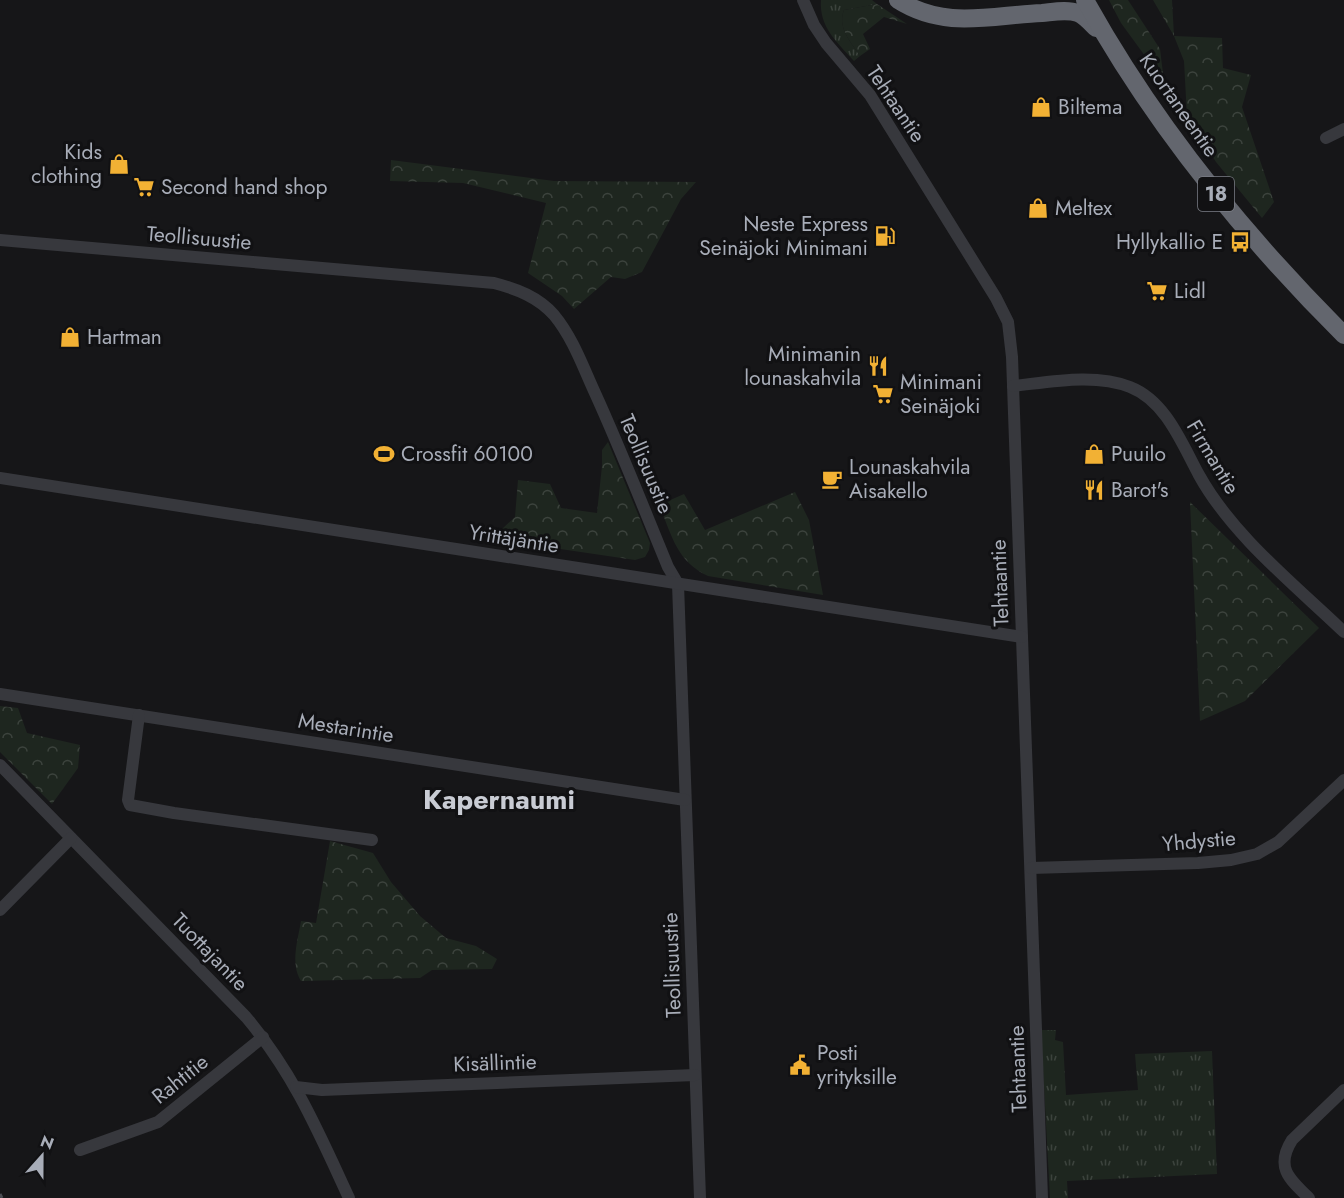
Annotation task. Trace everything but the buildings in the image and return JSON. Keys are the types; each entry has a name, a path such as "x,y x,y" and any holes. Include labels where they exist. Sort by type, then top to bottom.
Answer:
{"highway":[{"path":"898,0 919,11 958,20 1021,13 1077,13 1106,38"},
{"path":"1021,13 1042,0"},
{"name":"Kuortaneentie","path":"1085,0 1106,38 1201,177 1302,292 1344,335"}],"street":[{"name":"Tehtaantie","path":"803,0 814,25 826,43 870,95 996,298 1008,322 1013,386 1042,1198"},
{"path":"812,0 814,25"},
{"path":"1326,138 1344,129"},
{"name":"Teollisuustie","path":"0,240 494,283 517,289 537,300 553,314 568,336 616,440 668,567 678,584 700,1198"},
{"name":"Firmantie","path":"1013,386 1078,380 1107,382 1131,387 1149,399 1178,433 1219,507 1239,531 1344,632"},
{"name":"Yrittäjäntie","path":"0,478 1022,637"},
{"name":"Mestarintie","path":"0,694 685,800"},
{"path":"139,715 128,800 130,805 372,840"},
{"name":"Tuottajantie","path":"0,765 263,1037 296,1087 349,1198"},
{"name":"Yhdystie","path":"1031,868 1198,863 1231,860 1257,854 1278,842 1344,780"},
{"path":"0,910 72,838"},
{"name":"Rahtitie","path":"80,1150 159,1122 263,1037"},
{"name":"Kisällintie","path":"296,1087 322,1090 696,1075"},
{"path":"1309,1198 1286,1174 1283,1161 1286,1149 1292,1140 1344,1090"}],"green space":[{"path":"821,0 872,0 877,4 844,10 842,23 844,29 860,56 854,61 830,34 823,18"},
{"path":"1109,0 1128,0 1160,49 1164,82 1121,23"},
{"path":"1153,0 1172,0 1174,36"},
{"path":"877,4 907,24 884,17 863,34 870,49 860,56 844,29 842,17 844,10"},
{"path":"1174,36 1222,38 1223,68 1251,75 1242,107 1274,202 1262,218 1216,162 1187,116 1184,61"},
{"path":"391,160 554,181 696,182 681,199 642,272 625,279 611,277 574,309 562,296 528,273 546,203 463,183 390,181"},
{"path":"608,442 650,543 645,557 635,560 499,540 502,529 515,517 518,480 550,484 561,508 597,513 602,450"},
{"path":"795,492 809,520 823,595 708,576 697,570 676,546 659,505 684,494 705,530"},
{"path":"1190,502 1319,628 1245,701 1200,721"},
{"path":"0,706 18,708 27,733 80,745 78,768 52,804 0,752"},
{"path":"330,841 373,853 391,882 420,916 446,938 476,946 497,959 492,969 432,970 420,978 301,981 295,959 301,921 316,923"},
{"path":"1041,1030 1056,1030 1055,1040 1063,1042 1066,1095 1138,1090 1135,1054 1212,1051 1217,1174 1067,1181 1068,1198 1050,1198"}],"railway":[{"path":"0,1194 2,1198"}],"place":[{"name":"Biltema","path":"1041,107"},
{"name":"Kids clothing","path":"119,164"},
{"name":"Second hand shop","path":"144,187"},
{"name":"Meltex","path":"1038,208"},
{"name":"Neste Express Seinäjoki Minimani","path":"885,236"},
{"name":"Hyllykallio E","path":"1240,242"},
{"name":"Lidl","path":"1157,291"},
{"name":"Hartman","path":"70,337"},
{"name":"Minimanin lounaskahvila","path":"878,366"},
{"name":"Minimani Seinäjoki","path":"883,394"},
{"name":"Crossfit 60100","path":"384,454"},
{"name":"Puuilo","path":"1094,454"},
{"name":"Lounaskahvila Aisakello","path":"832,479"},
{"name":"Barot's","path":"1094,490"},
{"name":"Posti yrityksille","path":"800,1065"}],"district":[{"name":"Kapernaumi","path":"499,799"}]}
